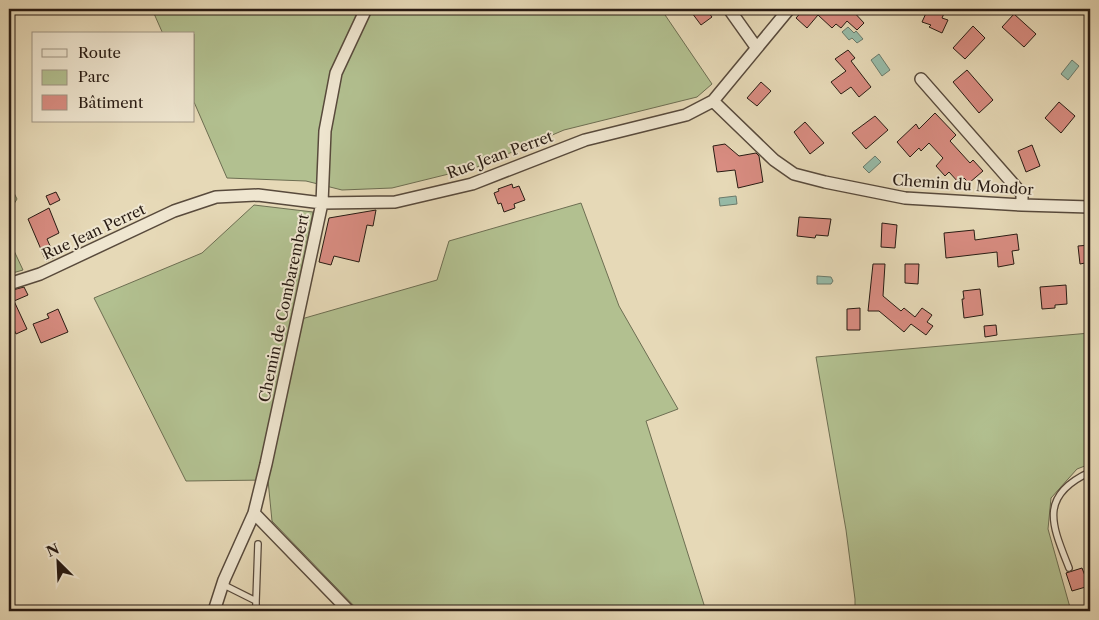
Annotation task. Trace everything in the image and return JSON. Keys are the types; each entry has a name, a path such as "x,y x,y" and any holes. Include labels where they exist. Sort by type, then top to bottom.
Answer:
{"street":[{"name":"Chemin de Combarembert","path":"214,611 222,584 254,513 322,203 325,131 336,73 366,9"},
{"path":"729,9 756,47"},
{"name":"Rue Jean Perret","path":"9,284 40,274 174,211 216,198 258,196 322,203 395,202 472,184 585,140 686,115 713,101 789,9"},
{"path":"921,79 1022,194 1022,205"},
{"name":"Chemin du Mondor","path":"713,101 774,160 794,174 905,198 1090,207"},
{"path":"254,513 348,611"}],"lane":[{"path":"1069,568 1056,536 1052,517 1056,501 1067,486 1090,472"},
{"path":"256,611 258,544"},
{"path":"222,584 256,601"}],"green space":[{"path":"152,9 661,9 712,84 697,97 564,130 477,167 392,188 342,190 306,181 227,178 195,104 195,32 162,32"},
{"path":"9,183 17,199 9,212"},
{"path":"581,203 619,306 678,409 646,421 706,611 359,611 272,521 268,480 186,481 94,298 202,253 254,205 313,212 291,322 437,280 449,241"},
{"path":"9,240 23,270 9,274"},
{"path":"1090,333 1090,464 1077,469 1051,498 1048,529 1071,611 855,611 846,530 816,357"}],"shaded area":[{"path":"848,27 854,33 856,31 863,39 857,43 852,38 849,40 842,32"},
{"path":"879,54 890,70 882,76 871,60"},
{"path":"1072,60 1079,66 1068,80 1061,74"},
{"path":"875,156 881,162 869,173 863,167"},
{"path":"736,196 737,204 720,206 719,198"},
{"path":"817,276 831,277 833,281 831,284 817,284"}],"building":[{"path":"689,9 706,9 712,17 701,25"},
{"path":"804,9 851,9 864,23 857,30 847,21 841,28 836,24 832,28 818,15 807,28 796,18"},
{"path":"934,9 946,9 942,18 948,20 942,33 929,27 931,25 922,22 927,11 931,13"},
{"path":"1014,14 1036,34 1024,47 1002,27"},
{"path":"973,26 985,38 965,59 953,48"},
{"path":"848,50 855,58 851,61 871,87 859,97 851,87 841,94 831,82 846,71 835,59"},
{"path":"967,70 993,100 979,113 953,82"},
{"path":"761,82 771,91 757,106 747,98"},
{"path":"1059,102 1075,116 1061,133 1045,118"},
{"path":"935,113 956,135 950,141 970,163 973,160 983,171 969,183 964,178 959,183 949,172 945,176 936,166 943,158 929,143 921,151 919,148 910,157 897,142 916,124 919,129"},
{"path":"875,116 888,130 866,149 852,133"},
{"path":"805,122 824,143 810,154 794,132"},
{"path":"725,144 739,156 756,153 759,156 763,182 738,188 735,170 717,172 713,146"},
{"path":"1032,145 1040,166 1026,172 1018,151"},
{"path":"512,184 513,188 519,186 525,200 514,204 515,208 504,212 501,203 498,204 494,193 499,191 498,189"},
{"path":"56,192 60,200 50,205 46,196"},
{"path":"49,208 59,233 47,239 55,257 46,261 28,219"},
{"path":"376,210 373,226 367,225 359,262 334,256 331,265 319,262 329,218"},
{"path":"799,217 831,219 828,236 816,235 815,238 797,236"},
{"path":"882,223 897,225 895,248 881,247"},
{"path":"974,230 975,240 1017,234 1019,250 1012,251 1014,264 998,267 997,252 946,258 944,233"},
{"path":"1090,245 1090,262 1080,264 1078,246"},
{"path":"873,264 885,264 883,296 901,311 904,308 915,317 922,308 932,315 927,322 933,326 926,335 911,324 904,332 879,311 868,311"},
{"path":"905,264 919,264 918,284 905,283"},
{"path":"1066,285 1067,304 1055,305 1055,308 1042,309 1040,287"},
{"path":"24,287 28,295 14,301 27,329 16,334 9,318 9,291"},
{"path":"980,289 983,315 964,318 963,291"},
{"path":"860,308 860,330 847,330 847,309"},
{"path":"58,309 68,332 41,343 33,324 49,318 47,314"},
{"path":"996,325 997,335 985,337 984,326"},
{"path":"1082,568 1089,586 1072,591 1066,573"}]}
